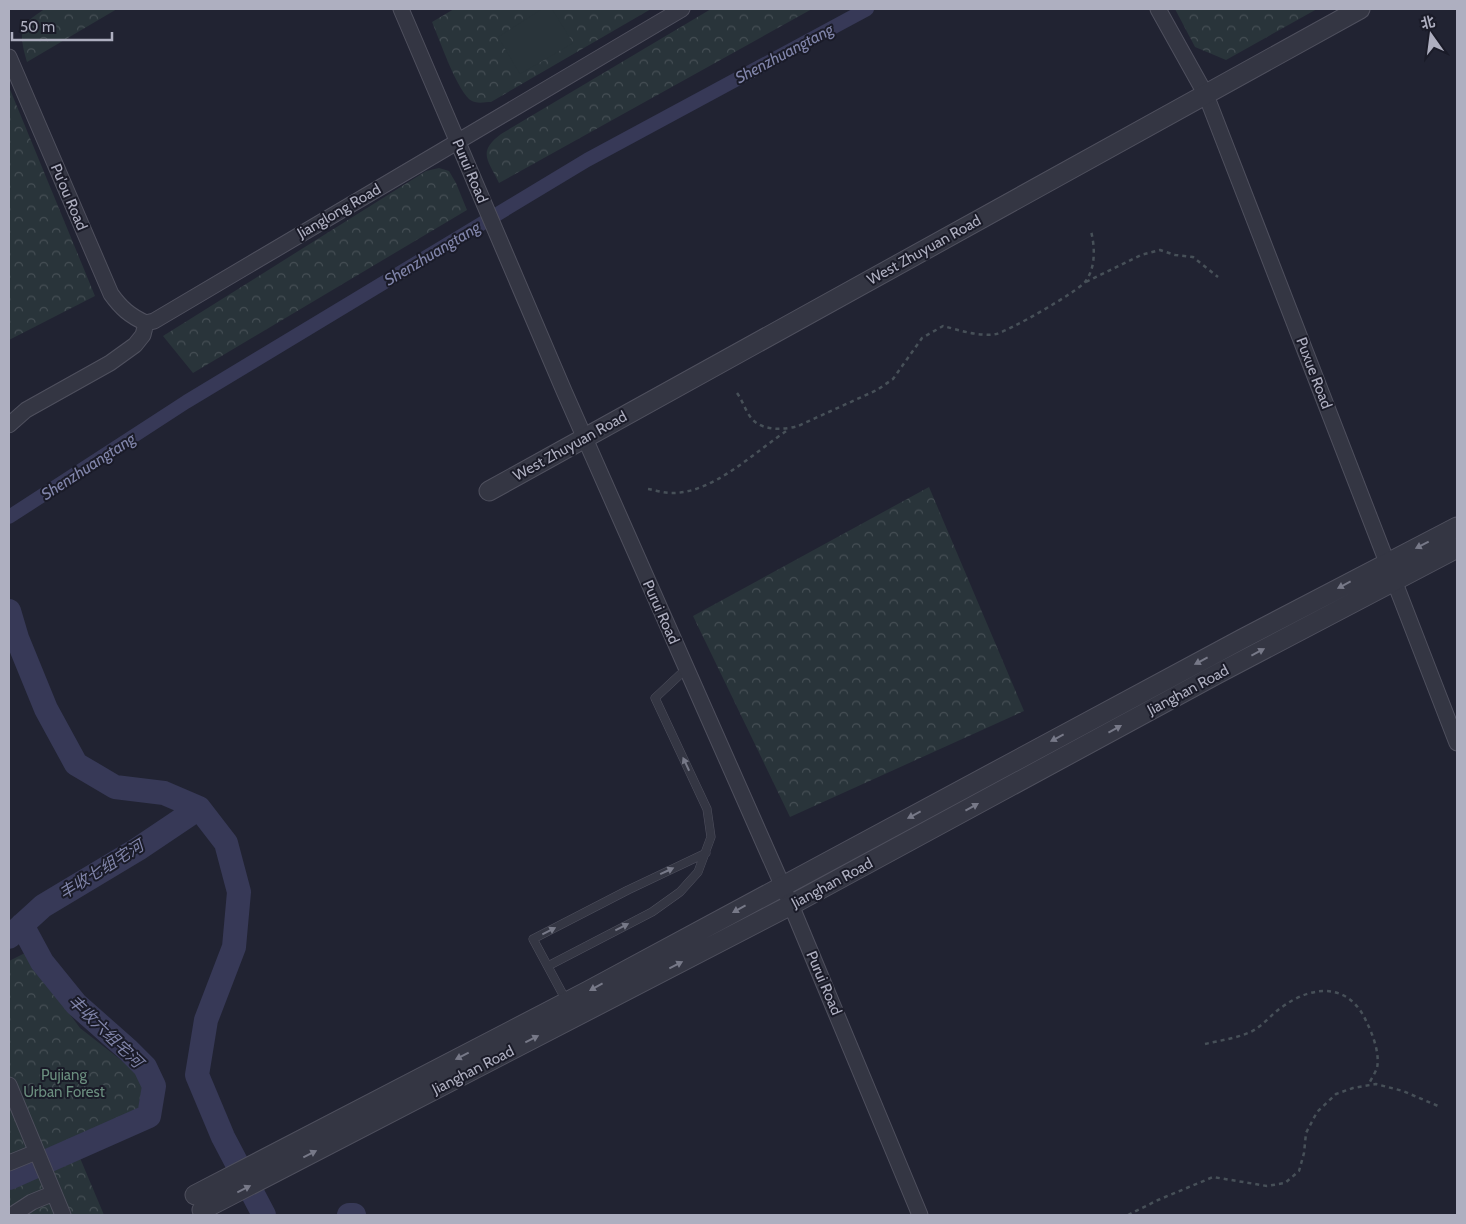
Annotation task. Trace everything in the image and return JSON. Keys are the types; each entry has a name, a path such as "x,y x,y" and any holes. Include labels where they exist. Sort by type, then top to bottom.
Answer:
{"street":[{"name":"Purui Road","path":"401,9 584,438 791,905 920,1215"},
{"name":"Jianglong Road","path":"146,323 154,321 682,9"},
{"name":"Puxue Road","path":"1158,9 1206,95 1457,742"},
{"name":"West Zhuyuan Road","path":"489,491 1360,9"},
{"name":"Pu'ou Road","path":"9,57 111,294 122,308 134,318 146,323"},
{"path":"9,425 17,416 38,402 110,362 135,345 143,335 146,323"},
{"path":"263,1169 781,886 1457,527"},
{"name":"Jianghan Road","path":"196,1207 217,1193 263,1169 791,905 1208,679 1457,548"},
{"path":"9,1085 62,1215"},
{"path":"9,1163 37,1154"},
{"path":"12,1215 52,1189"}],"lane":[{"path":"548,966 652,912 680,892 698,872 711,837 707,808 655,698 686,669"},
{"path":"567,1002 533,939 628,890 706,853"}],"path":[{"path":"1084,283 1093,263 1095,246 1091,231"},
{"path":"737,393 753,420 764,427 784,430 877,390 893,379 922,338 943,326 975,334 996,334 1021,323 1084,283 1141,255 1160,250 1175,255 1193,257 1218,277"},
{"path":"648,488 670,493 692,491 742,464 765,444 790,428"},
{"path":"1205,1044 1246,1034 1257,1028 1269,1016 1298,996 1320,991 1339,992 1353,1001 1366,1019 1372,1033 1376,1047 1377,1067 1368,1085"},
{"path":"1128,1215 1213,1177 1267,1186 1285,1183 1299,1171 1304,1153 1306,1133 1318,1112 1336,1094 1376,1084 1438,1106"}],"green space":[{"path":"45,9 117,9 27,62 22,37 25,25"},
{"path":"454,9 651,9 491,102 479,103 472,101 461,88 449,65 432,22"},
{"path":"542,9 552,9 573,43 520,74 498,37"},
{"path":"711,9 812,9 499,183 488,162 487,151 489,146 501,134"},
{"path":"1175,9 1317,9 1226,60 1195,47"},
{"path":"9,87 95,296 9,340"},
{"path":"439,168 449,171 467,210 193,373 163,336 426,171"},
{"path":"929,487 1024,711 790,817 693,616"},
{"name":"Pujiang Urban Forest","path":"25,953 80,1028 144,1078 143,1104 125,1118 72,1139 104,1215 9,1215 9,961"}],"waterway":[{"name":"Shenzhuangtang","path":"9,517 186,402 587,160 867,9"},
{"path":"9,611 17,638 46,709 76,764 115,787 164,793 199,808 226,843 239,892 234,947 206,1020 197,1075 223,1137 264,1215"},
{"name":"丰收七组宅河","path":"9,937 43,906 138,849 199,808"},
{"name":"丰收六组宅河","path":"9,1178 149,1116 154,1086 145,1067 76,1004 42,962 22,925"},
{"path":"349,1215 354,1215"}]}
